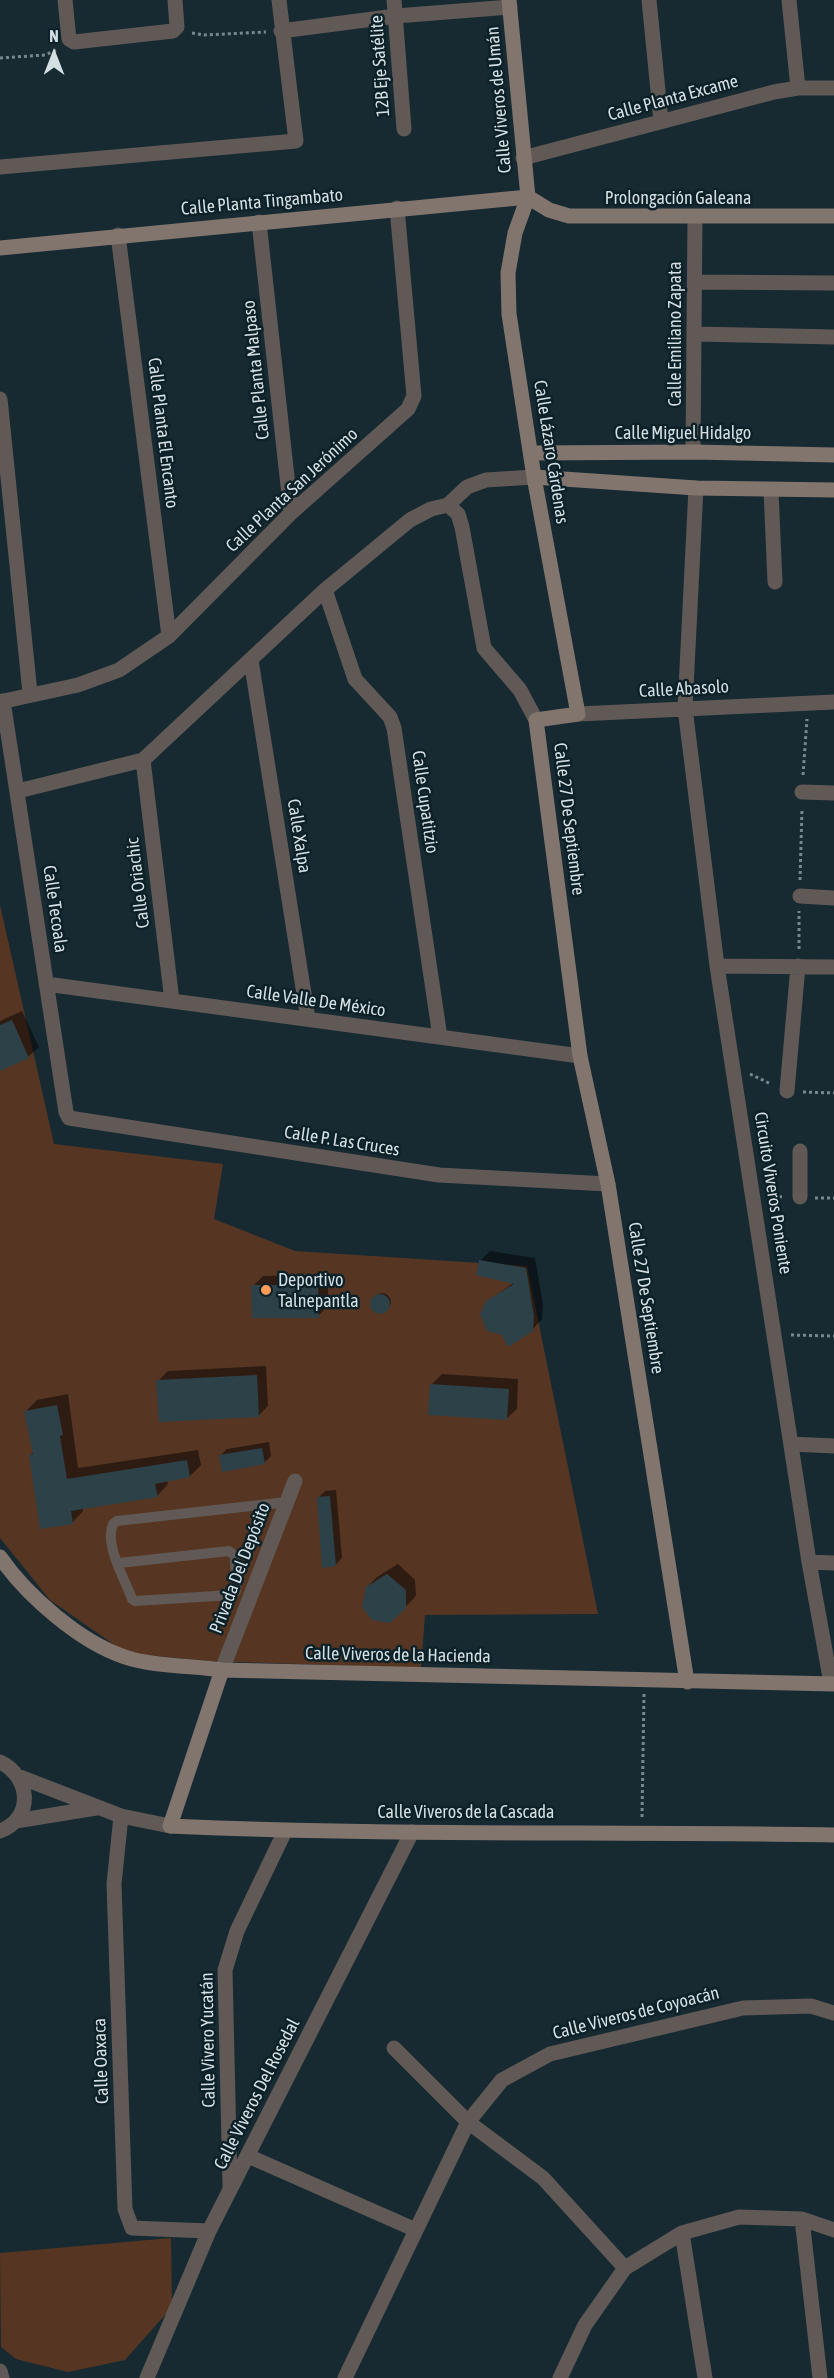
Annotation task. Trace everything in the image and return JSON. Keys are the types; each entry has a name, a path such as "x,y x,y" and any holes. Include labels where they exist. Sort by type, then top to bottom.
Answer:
{"street":[{"path":"65,0 69,39 74,42 176,28 175,0"},
{"path":"0,167 297,140 281,31 279,0"},
{"name":"12B Eje Satélite","path":"394,0 404,129"},
{"path":"649,0 661,121"},
{"path":"789,0 798,88"},
{"path":"281,31 510,3"},
{"name":"Calle Viveros de Umán","path":"510,3 528,196"},
{"name":"Calle Planta Excame","path":"523,158 661,121 798,88 834,88"},
{"name":"Calle Planta Tingambato","path":"0,248 528,196"},
{"name":"Prolongación Galeana","path":"528,196 549,210 569,216 834,216"},
{"name":"Calle Lázaro Cárdenas","path":"528,196 515,233 508,273 509,314 534,477 578,714"},
{"name":"Calle Planta San Jerónimo","path":"2,701 30,693 78,685 119,670 169,636 291,513 408,409 414,396 397,208"},
{"name":"Calle Emiliano Zapata","path":"693,452 696,334 695,217"},
{"name":"Calle Planta Malpaso","path":"259,222 291,513"},
{"name":"Calle Planta El Encanto","path":"118,235 169,636"},
{"path":"695,282 834,284"},
{"path":"696,334 834,337"},
{"path":"0,399 30,693"},
{"name":"Calle Miguel Hidalgo","path":"531,453 693,452 834,455"},
{"path":"18,790 143,760 326,590 410,520 431,509 448,505 467,487 486,480 534,477 696,488 834,490"},
{"path":"685,708 696,488"},
{"path":"771,490 775,582"},
{"name":"Calle 27 De Septiembre","path":"448,505 458,514 462,527 484,648 520,690 536,720 580,1056 608,1184 687,1682"},
{"name":"Calle Cupatitzio","path":"326,590 355,679 390,717 394,728 440,1037"},
{"name":"Calle Xalpa","path":"250,660 308,1019"},
{"name":"Calle Tecoala","path":"2,701 18,790 66,1112 72,1120"},
{"name":"Calle Abasolo","path":"536,720 578,714 834,702"},
{"name":"Circuito Viveros Poniente","path":"685,708 717,966 809,1562 832,1684"},
{"name":"Calle Oriachic","path":"143,760 172,1001"},
{"path":"802,792 834,793"},
{"path":"800,896 834,898"},
{"path":"717,966 834,967"},
{"path":"787,1091 798,966"},
{"name":"Calle Valle De México","path":"46,984 580,1056"},
{"name":"Calle P. Las Cruces","path":"72,1120 439,1175 608,1184"},
{"path":"800,1151 800,1197"},
{"path":"791,1444 834,1446"},
{"name":"Privada Del Depósito","path":"222,1670 295,1481"},
{"name":"Calle Viveros de la Hacienda","path":"0,1557 43,1605 94,1643 126,1658 222,1670 832,1684"},
{"path":"809,1562 834,1563"},
{"path":"170,1826 222,1670"},
{"name":"Calle Viveros de la Cascada","path":"0,1762 10,1767 20,1777 121,1816 170,1826 285,1831 642,1831 834,1835"},
{"path":"1,1834 22,1813 25,1795 20,1777"},
{"path":"16,1821 101,1807"},
{"name":"Calle Oaxaca","path":"121,1816 114,1884 125,2209 132,2228 209,2231"},
{"name":"Calle Vivero Yucatán","path":"230,2189 225,1970 237,1931 285,1831"},
{"name":"Calle Viveros Del Rosedal","path":"147,2378 209,2231 412,1832"},
{"name":"Calle Viveros de Coyoacán","path":"345,2378 468,2122 502,2080 550,2054 743,2008 811,2006 834,2013"},
{"path":"394,2048 468,2122 543,2178 625,2268"},
{"path":"248,2156 416,2230"},
{"path":"560,2378 585,2325 625,2268 682,2234 739,2217 801,2219 834,2230"},
{"path":"801,2219 820,2378"},
{"path":"682,2234 705,2378"},
{"path":"0,2371 2,2378"}],"lane":[{"path":"119,1563 229,1551 235,1556 236,1591 232,1595 139,1602 132,1599 119,1563 110,1538 110,1530 117,1521 287,1502"}],"path":[{"path":"176,28 204,35 281,31"},
{"path":"0,58 45,55 74,42"},
{"path":"798,966 800,896"},
{"path":"774,1334 834,1336"},
{"path":"642,1831 644,1680"}],"shaded area":[{"name":"Deportivo Talnepantla","path":"0,905 54,1144 223,1164 214,1219 295,1251 527,1266 598,1614 425,1615 421,1668 207,1661 126,1653 50,1600 0,1538"},
{"path":"171,2238 172,2307 125,2360 68,2372 16,2359 1,2347 0,2253"}],"building":[{"path":"12,1020 29,1058 0,1071 0,1025"},
{"path":"479,1260 526,1268 534,1316 533,1331 508,1347 502,1335 487,1331 480,1314 486,1301 514,1284 476,1275"},
{"path":"251,1285 318,1285 319,1318 252,1318"},
{"path":"380,1294 387,1297 390,1304 387,1311 380,1314 373,1311 370,1304 373,1297"},
{"path":"257,1375 259,1417 159,1422 156,1380"},
{"path":"430,1384 509,1389 507,1420 428,1415"},
{"path":"57,1405 63,1435 60,1436 67,1479 187,1460 190,1477 155,1484 158,1497 71,1511 73,1524 40,1529 29,1455 33,1454 24,1411"},
{"path":"262,1448 265,1464 222,1472 219,1455"},
{"path":"330,1496 336,1566 322,1568 317,1497"},
{"path":"387,1574 406,1590 406,1608 390,1623 372,1620 362,1607 366,1587"}],"place":[{"name":"Deportivo Talnepantla","path":"266,1290"}]}
